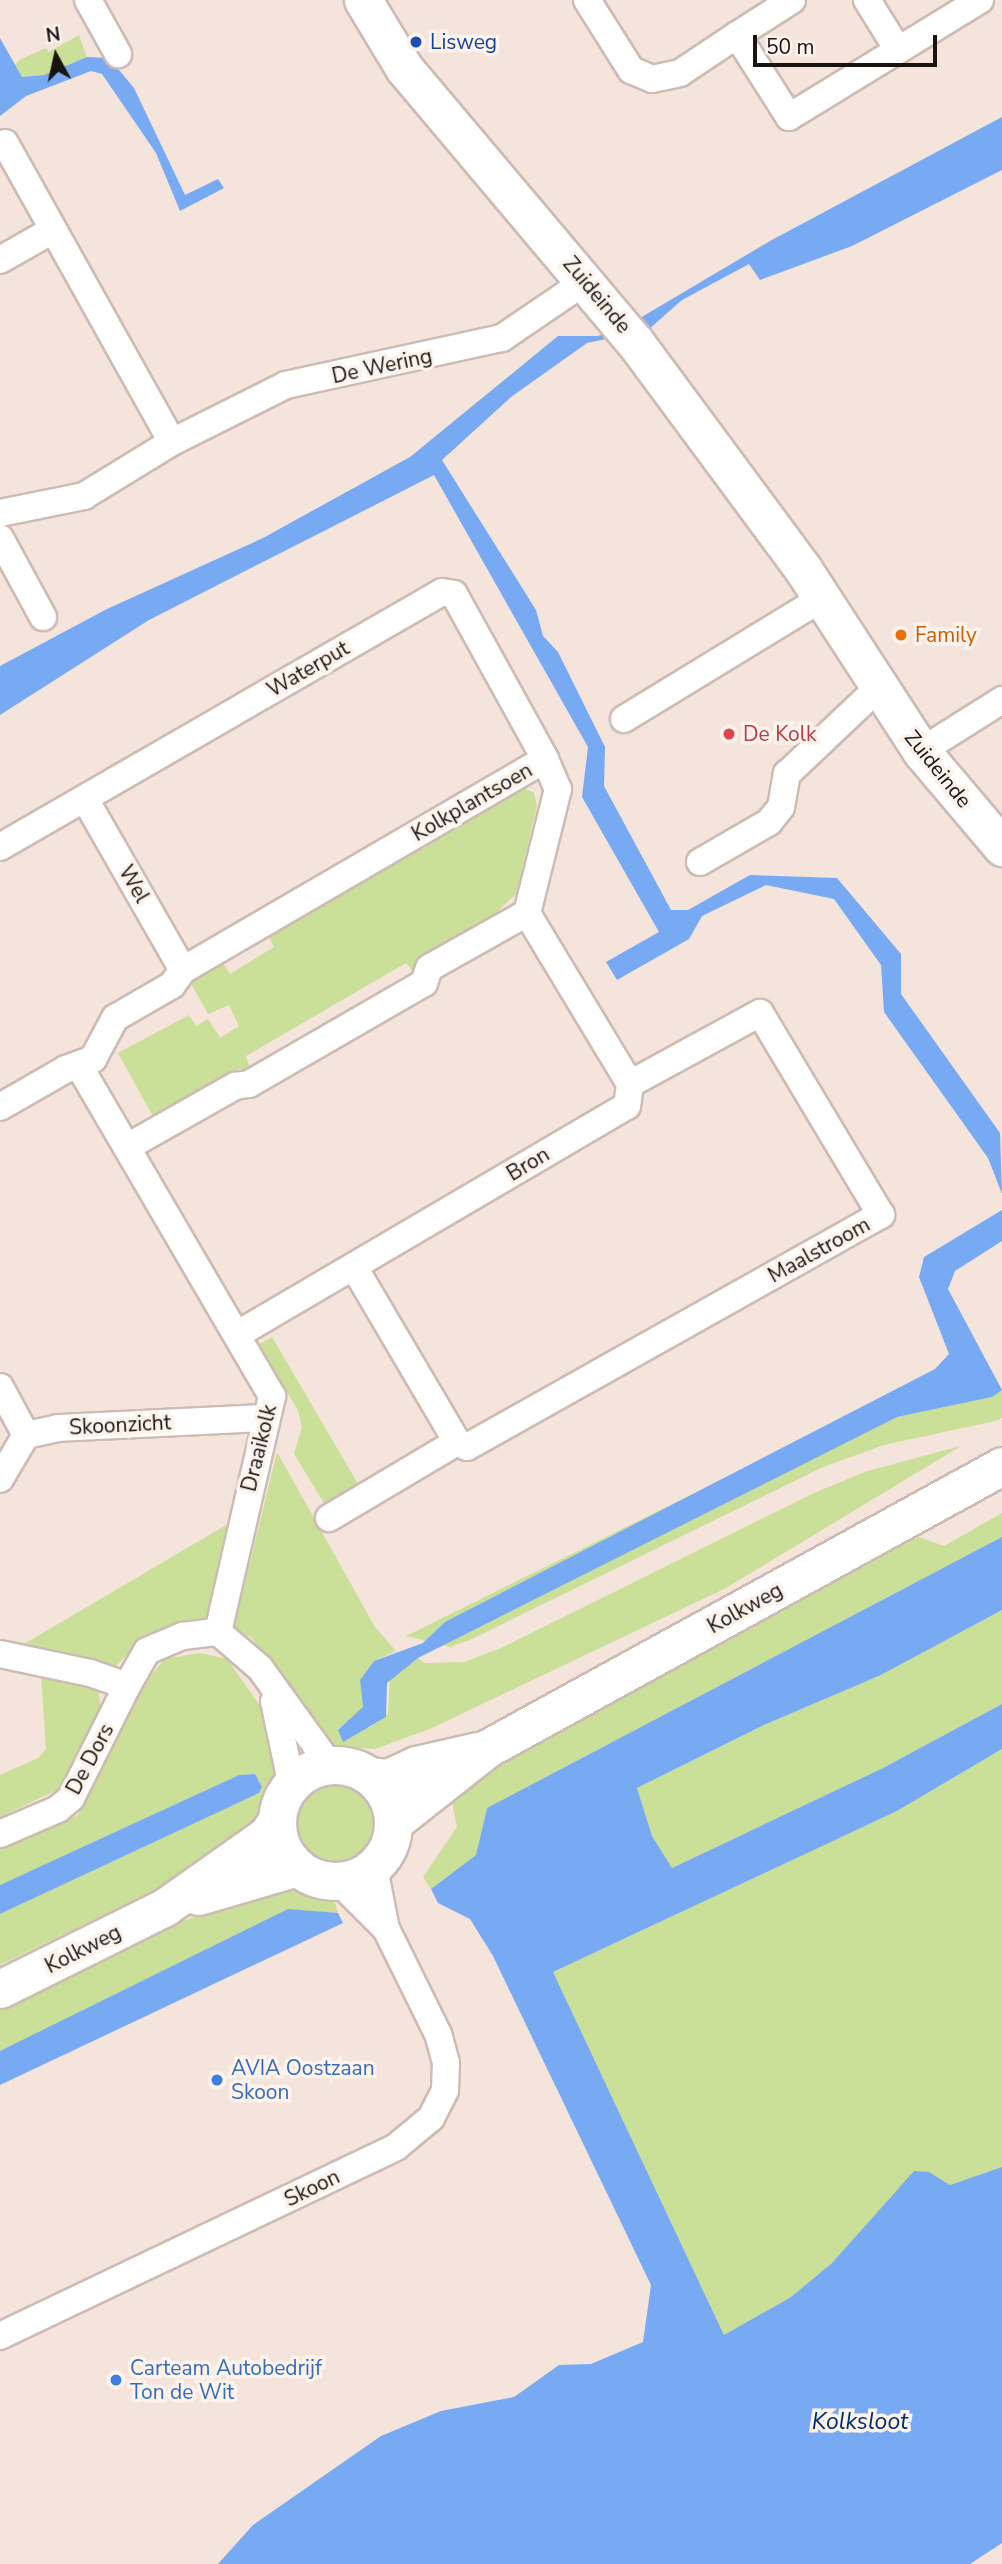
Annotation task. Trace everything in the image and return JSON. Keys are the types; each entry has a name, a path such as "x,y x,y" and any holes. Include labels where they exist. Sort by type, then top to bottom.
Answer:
{"street":[{"path":"88,0 118,54"},
{"name":"Zuideinde","path":"363,0 404,68 628,332 822,598 877,689 921,751 1002,847"},
{"path":"587,0 631,70 652,79 680,73 792,0"},
{"path":"867,0 898,50"},
{"path":"737,35 789,117 980,0"},
{"path":"5,143 51,231 172,442"},
{"path":"0,260 51,231"},
{"name":"De Wering","path":"0,513 84,496 172,442 286,385 502,338 586,281"},
{"path":"0,538 43,617"},
{"name":"Waterput","path":"0,847 442,592 454,594 545,759"},
{"path":"624,719 822,598"},
{"path":"700,862 769,822 781,807 787,774 877,689"},
{"path":"921,751 1002,700"},
{"name":"Kolkplantsoen","path":"183,970 545,759 558,789 527,913"},
{"name":"Wel","path":"85,799 183,970"},
{"path":"129,1146 235,1086 249,1084 424,983 429,968 527,913 630,1084"},
{"path":"0,1107 66,1069 80,1067 93,1059 115,1018 172,985 183,970"},
{"name":"Maalstroom","path":"329,1518 457,1442 467,1447 881,1215 761,1013 630,1084"},
{"name":"Draaikolk","path":"80,1067 129,1146 272,1396 218,1632"},
{"name":"Bron","path":"238,1334 626,1106 630,1084"},
{"path":"354,1266 457,1442"},
{"path":"0,1387 26,1435 0,1479"},
{"name":"Skoonzicht","path":"26,1435 58,1428 266,1418"},
{"name":"Kolkweg","path":"394,1822 488,1748 1002,1466"},
{"path":"0,1654 90,1673 127,1686 147,1651 183,1636 218,1632 260,1668 330,1765"},
{"path":"270,1682 291,1782 275,1823 283,1850 297,1867 312,1877 339,1882 357,1878 374,1868 394,1822 387,1795 371,1776 352,1766 330,1765 291,1782"},
{"name":"De Dors","path":"0,1834 58,1809 71,1798 127,1686"},
{"name":"Kolkweg","path":"371,1776 388,1778 416,1765 488,1748"},
{"name":"Kolkweg","path":"0,1989 166,1906 267,1835 275,1823"},
{"name":"Kolkweg","path":"166,1906 297,1867"},
{"name":"Skoon","path":"0,2336 396,2147 431,2118 445,2090 446,2063 438,2034 386,1929 374,1868"},
{"name":"Skoon","path":"339,1882 386,1929"}],"green space":[{"path":"79,35 87,57 44,75 22,77 15,64 21,59 46,48 49,52"},
{"path":"527,783 525,789 534,793 537,806 516,894 499,910 503,915 416,975 406,963 246,1056 251,1073 239,1069 155,1120 118,1053 189,1015 196,1026 208,1019 220,1038 239,1026 229,1005 208,1014 189,980 219,957 230,974 274,947 265,929 285,918 294,921 507,799 509,789"},
{"path":"272,1337 361,1489 329,1511 294,1454 302,1427 298,1410 258,1345"},
{"path":"1002,1390 1002,1418 884,1445 823,1467 472,1639 450,1647 406,1636 866,1408 897,1417 992,1397"},
{"path":"961,1446 726,1588 432,1728 375,1749 334,1747 318,1732 252,1638 234,1628 277,1452 375,1627 396,1651 374,1661 360,1680 363,1707 354,1718 369,1728 388,1714 390,1678 418,1658 424,1663 464,1662 501,1648 814,1493 867,1471"},
{"path":"1002,1513 1002,1537 487,1808 476,1855 431,1889 423,1877 457,1827 451,1797 502,1760 919,1537 944,1546"},
{"path":"233,1521 207,1617 146,1635 114,1668 24,1644"},
{"path":"1002,1610 1002,1704 883,1768 672,1868 652,1837 637,1788 764,1725 881,1675"},
{"path":"200,1653 227,1659 261,1707 278,1776 260,1822 213,1862 0,1965 0,1914 259,1793 262,1787 255,1774 239,1775 0,1885 0,1849 78,1815 148,1679 165,1659"},
{"path":"41,1675 98,1689 101,1708 85,1751 61,1788 0,1817 0,1775 38,1758 46,1749"},
{"path":"1002,1749 1002,2167 950,2185 929,2172 914,2172 832,2263 791,2297 724,2335 553,1972 897,1811"},
{"path":"327,1783 343,1783 357,1789 368,1800 374,1814 374,1830 368,1844 357,1855 343,1861 327,1861 313,1855 302,1844 296,1830 296,1814 302,1800 313,1789"},
{"path":"286,1887 335,1903 338,1913 288,1910 0,2051 0,2009 183,1921"}],"water":[{"path":"0,38 22,77 44,75 87,57 109,58 134,88 185,195 218,179 224,188 180,211 156,153 102,74 91,71 26,96 0,116"},
{"path":"1002,117 1002,170 852,246 760,280 749,264 682,300 648,330 587,343 511,397 442,460 536,610 543,636 558,652 605,747 604,786 671,910 688,910 750,875 837,878 901,954 901,994 1000,1133 1002,1194 988,1158 884,1012 881,965 834,899 766,885 702,916 689,939 617,980 606,962 659,932 582,797 588,747 434,475 149,620 0,715 0,666 107,609 263,538 410,457 558,336 598,336 640,318 770,241"},
{"path":"1002,1210 1002,1241 955,1271 948,1289 1002,1390 992,1397 897,1417 418,1658 387,1683 386,1717 343,1742 338,1730 363,1707 360,1680 374,1661 423,1643 445,1622 935,1369 949,1354 919,1277 924,1257"},
{"name":"Kolksloot","path":"1002,1537 1002,1610 881,1675 764,1725 637,1788 652,1836 672,1868 883,1768 1002,1704 1002,1749 897,1811 553,1972 724,2335 791,2297 832,2263 914,2171 929,2172 950,2185 1002,2167 1002,2543 970,2564 218,2564 253,2525 381,2436 441,2411 514,2397 559,2365 591,2364 643,2342 651,2285 493,1956 470,1919 438,1903 431,1889 476,1855 487,1808"},
{"path":"255,1774 262,1787 259,1793 0,1914 0,1885 239,1775"},
{"path":"288,1909 338,1913 343,1923 0,2085 0,2051"}],"place":[{"name":"Lisweg","path":"416,42"},
{"name":"Family","path":"901,635"},
{"name":"De Kolk","path":"729,734"},
{"name":"AVIA Oostzaan Skoon","path":"217,2080"},
{"name":"Carteam Autobedrijf Ton de Wit","path":"116,2380"}]}
